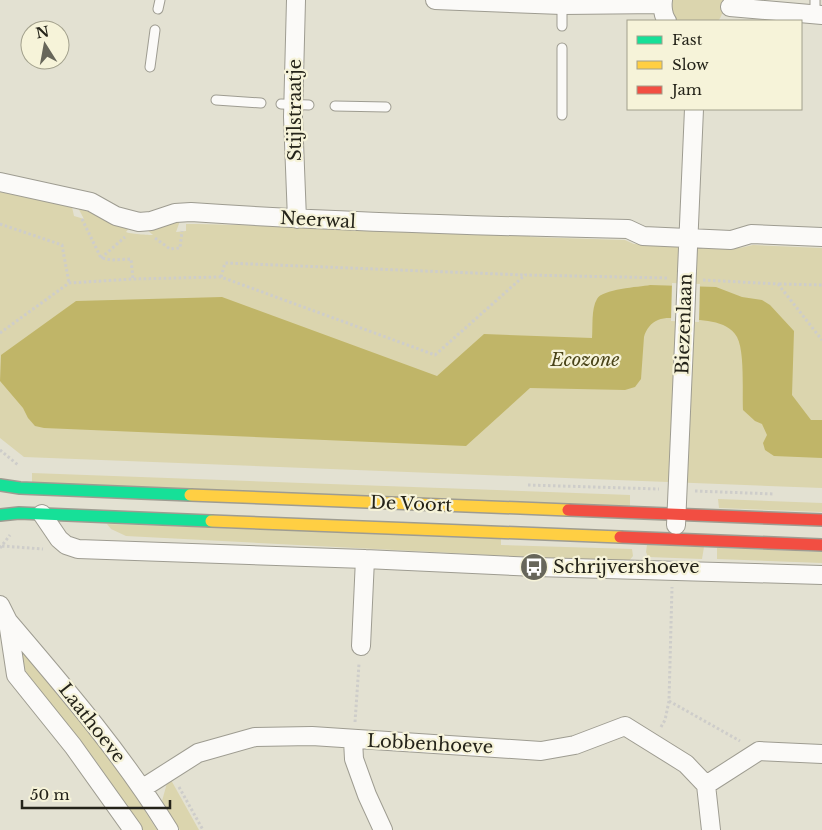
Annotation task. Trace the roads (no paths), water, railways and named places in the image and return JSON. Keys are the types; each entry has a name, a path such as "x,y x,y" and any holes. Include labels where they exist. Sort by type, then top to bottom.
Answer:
{"street":[{"name":"Stijlstraatje","path":"296,0 297,219"},
{"path":"435,0 535,2 562,5 663,2 665,20"},
{"path":"729,9 817,10"},
{"name":"Biezenlaan","path":"675,539 679,490 694,110"},
{"name":"Neerwal","path":"0,182 92,202 116,216 139,222 151,221 175,213 190,212 297,219 628,229 643,236 731,240 751,234 822,237"},
{"name":"De Voort","path":"0,485 30,489 822,520"},
{"name":"De Voort","path":"0,515 19,513 822,545"},
{"path":"42,514 59,539 66,545 78,549 673,572 822,575"},
{"path":"361,646 365,559"},
{"name":"Laathoeve","path":"3,612 83,708 143,788 169,830"},
{"name":"Laathoeve","path":"3,612 16,675 73,746 132,830"},
{"name":"Lobbenhoeve","path":"143,788 198,753 255,738 312,736 541,751 575,745 625,726 686,764 706,785"},
{"path":"354,740 354,759 367,795 383,830"},
{"path":"711,830 706,785 759,751 822,754"}],"lane":[{"path":"562,5 562,26"},
{"path":"150,67 155,30"},
{"path":"562,48 562,116"},
{"path":"216,100 261,104"},
{"path":"336,106 386,107"}],"place":[{"name":"Schrijvershoeve","path":"534,567"}],"park label":[{"name":"Ecozone","path":"585,360"}]}
